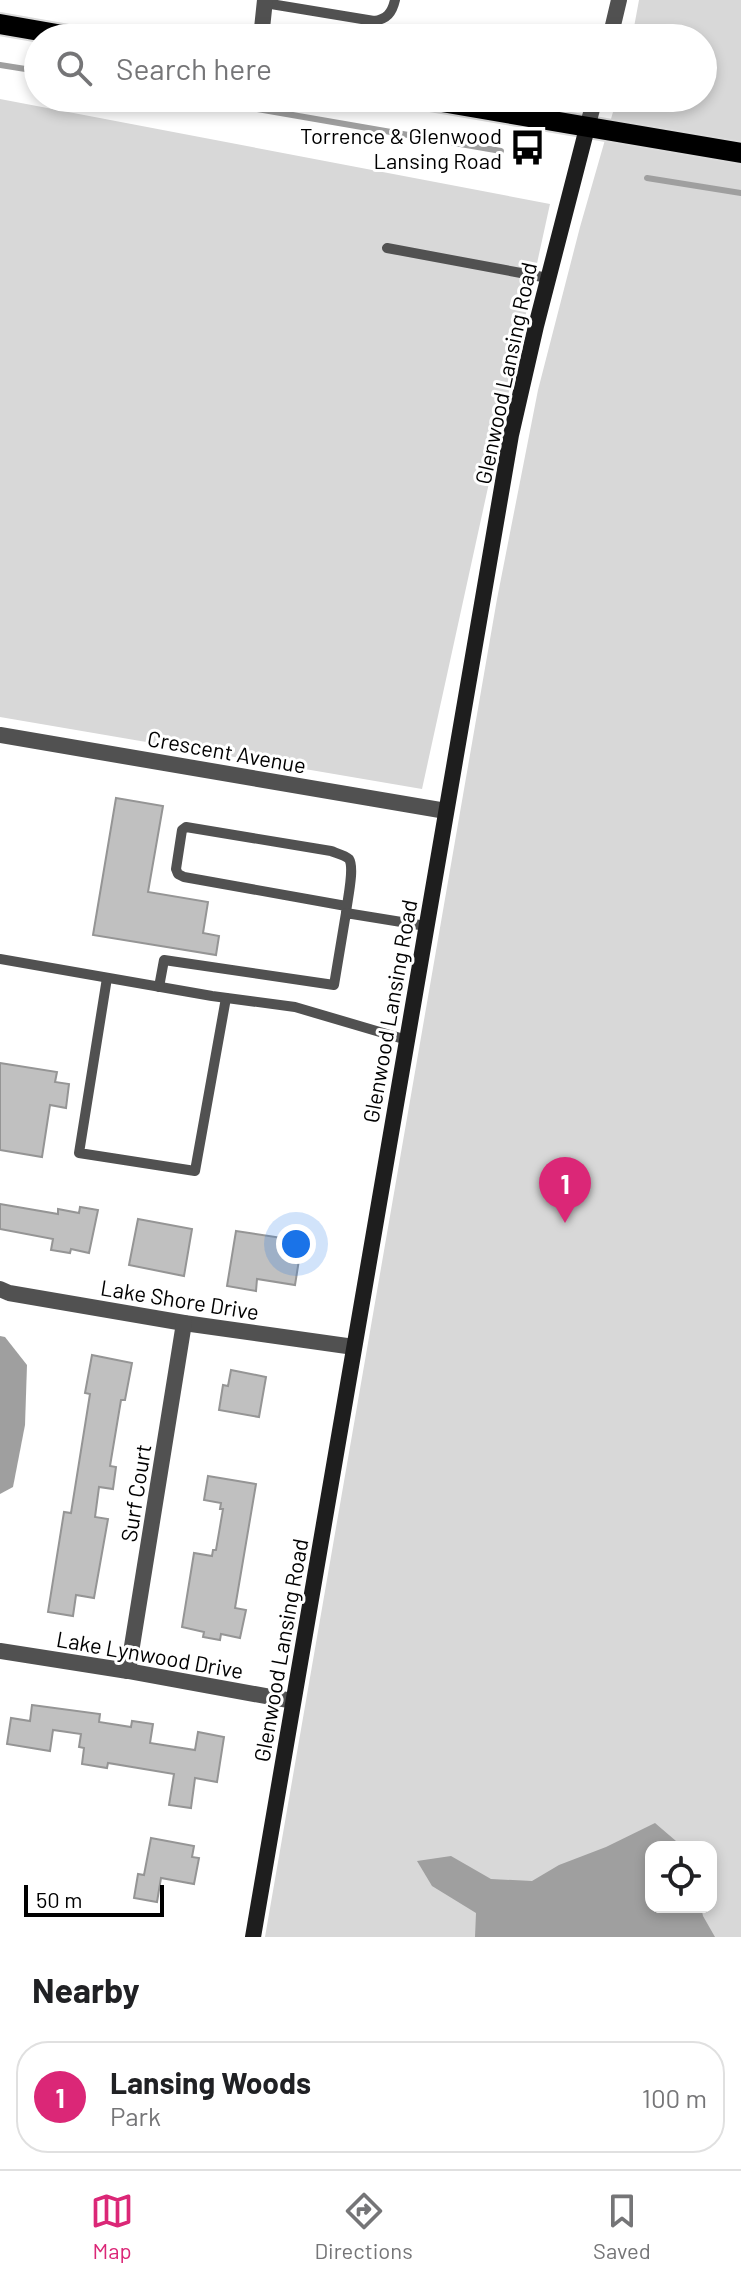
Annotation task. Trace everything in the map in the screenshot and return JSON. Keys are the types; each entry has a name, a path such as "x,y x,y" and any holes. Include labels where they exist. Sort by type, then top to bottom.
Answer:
{"main road":[{"path":"0,24 24,28"},
{"path":"497,112 741,153"},
{"name":"Glenwood Lansing Road","path":"253,1937 511,435 587,128"}],"street":[{"path":"613,24 619,0"},
{"path":"263,24 265,1"},
{"name":"Glenwood Lansing Road","path":"587,128 591,112"},
{"name":"Crescent Avenue","path":"0,735 446,811"},
{"name":"Lake Shore Drive","path":"0,1289 184,1323 354,1347"},
{"name":"Surf Court","path":"128,1671 184,1323"},
{"name":"Lake Lynwood Drive","path":"0,1651 293,1701"}],"lane":[{"path":"265,1 374,21 384,19 392,10 395,0"},
{"path":"387,248 548,278"},
{"path":"159,987 164,960 334,985 346,910 352,868 349,859 331,851 186,827 182,830 176,869 184,877 346,910 426,926"},
{"path":"0,959 295,1007 407,1040"},
{"path":"107,978 79,1153 195,1171 226,998"}],"shaded area":[{"path":"639,0 741,0 741,1937 265,1937 497,599 538,390 613,112 717,112 717,24 635,24"},
{"path":"0,99 24,104 24,112 68,112 550,204 422,789 0,717"},
{"path":"0,1336 5,1337 27,1365 25,1425 13,1487 0,1494"},
{"path":"655,1823 676,1841 645,1841 645,1913 702,1913 715,1937 475,1937 476,1913 432,1886 417,1861 451,1856 491,1879 532,1881 559,1865"}],"building":[{"path":"116,798 163,806 148,892 208,902 203,933 219,936 216,955 93,935"},
{"path":"0,1063 57,1072 55,1082 69,1084 66,1108 50,1105 42,1157 0,1150"},
{"path":"0,1204 58,1214 58,1209 79,1213 80,1207 98,1210 89,1253 71,1249 70,1253 51,1250 53,1239 0,1229"},
{"path":"138,1219 192,1229 184,1276 129,1265"},
{"path":"236,1231 302,1241 295,1285 257,1279 256,1291 227,1286"},
{"path":"92,1355 132,1363 125,1400 121,1400 110,1466 116,1467 113,1489 99,1487 95,1517 108,1519 94,1598 76,1595 73,1616 48,1612 64,1512 71,1513 90,1394 85,1393"},
{"path":"231,1370 266,1377 259,1417 219,1410 223,1385 228,1386"},
{"path":"208,1476 256,1484 235,1608 246,1610 240,1638 221,1634 220,1640 203,1637 204,1632 182,1627 194,1553 212,1556 213,1550 216,1550 223,1509 220,1509 221,1503 204,1500"},
{"path":"32,1705 100,1714 99,1722 131,1727 132,1721 153,1724 150,1743 195,1750 198,1732 224,1737 217,1782 195,1778 191,1808 169,1805 174,1774 108,1763 107,1768 82,1764 84,1748 79,1747 81,1734 53,1730 50,1751 7,1744 11,1718 30,1721"},
{"path":"151,1838 194,1846 192,1857 199,1858 194,1884 161,1878 157,1902 134,1898 138,1874 144,1875"}],"waterway":[{"path":"0,65 24,69"},
{"path":"275,112 501,151"},
{"path":"647,178 741,193"}],"place":[{"name":"Torrence & Glenwood Lansing Road","path":"528,148"},
{"name":"Lansing Woods","path":"565,1223"}]}
